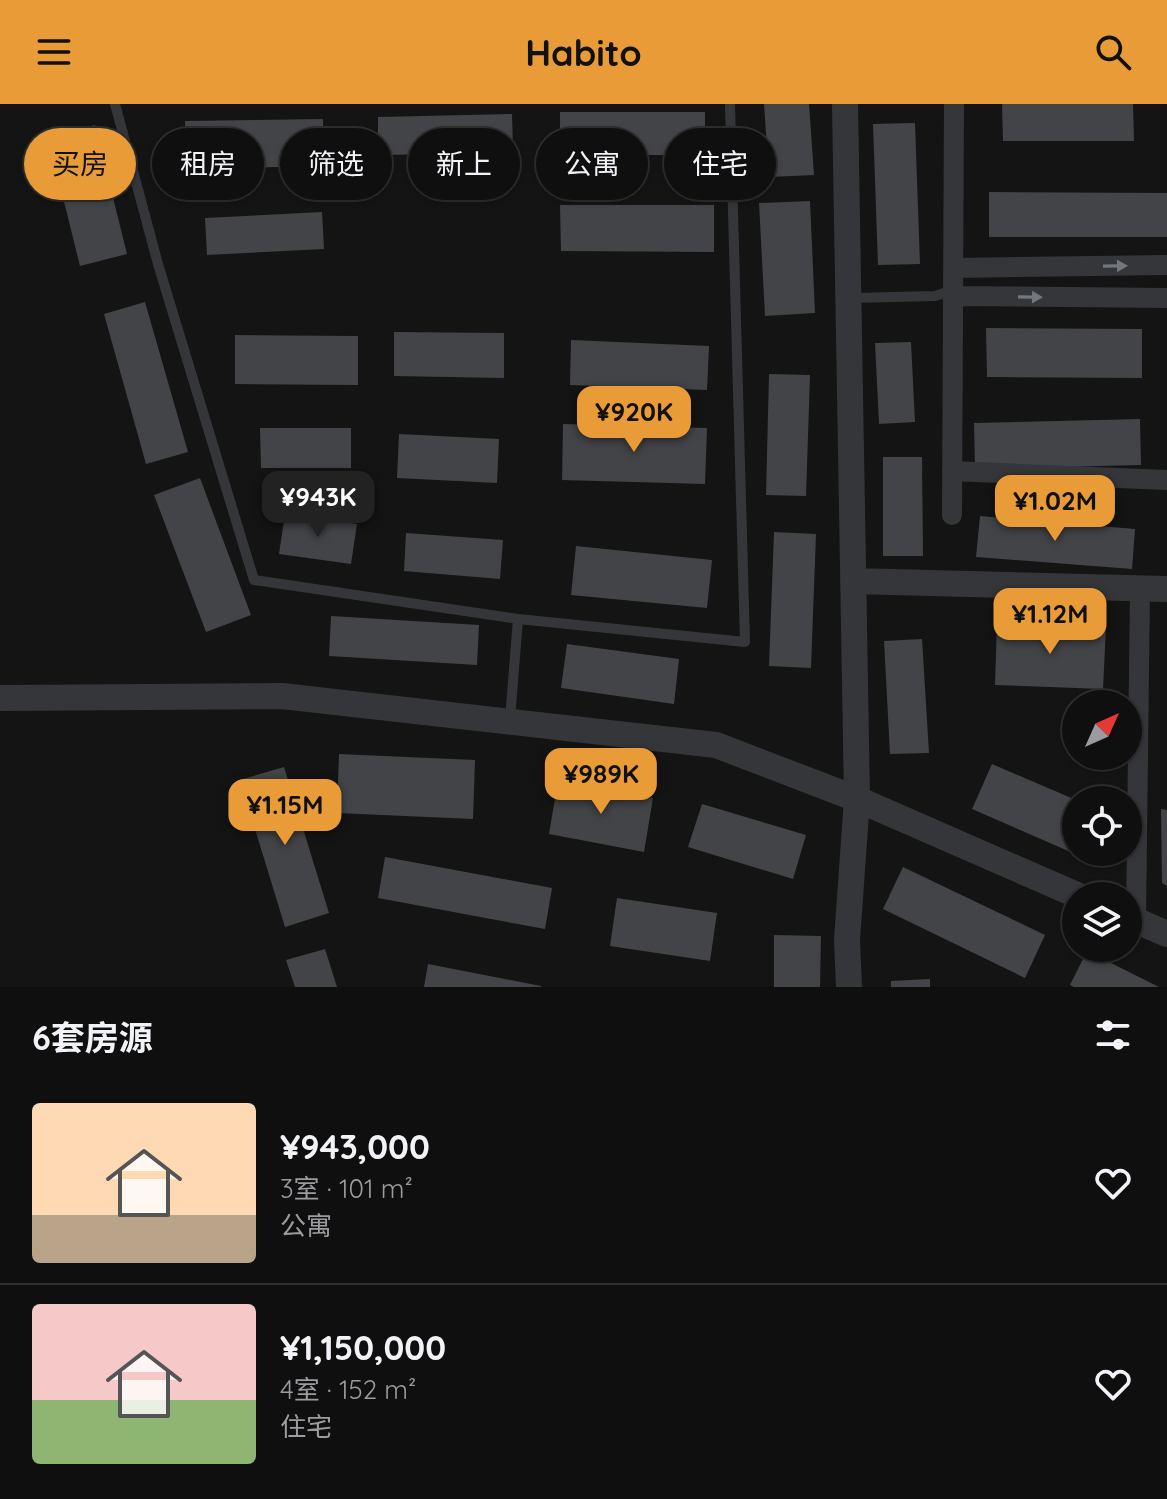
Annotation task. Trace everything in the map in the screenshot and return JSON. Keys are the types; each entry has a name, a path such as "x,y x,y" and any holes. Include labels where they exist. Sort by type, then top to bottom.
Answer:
{"street":[{"path":"845,104 857,799 847,940 849,987"},
{"path":"952,515 954,104"},
{"path":"953,268 1167,265"},
{"path":"952,293 1167,298"},
{"path":"952,471 1167,480"},
{"path":"853,581 1167,589"},
{"path":"1133,882 1140,588"},
{"path":"0,698 282,696 716,745 857,799 1062,889"},
{"path":"1142,923 1167,934"}],"lane":[{"path":"115,104 158,264 254,580 518,619 745,642 730,104"},
{"path":"849,298 952,293"},
{"path":"510,721 518,619"}],"building":[{"path":"764,104 809,104 814,175 776,177 776,128 766,128"},
{"path":"1002,104 1133,104 1134,141 1003,141"},
{"path":"560,112 705,112 705,128 664,128 664,155 648,155 648,128 560,128"},
{"path":"512,114 512,128 408,128 408,155 392,155 392,128 378,128 378,117"},
{"path":"323,119 323,128 280,128 280,167 264,167 264,128 185,128 185,121"},
{"path":"915,123 920,264 878,265 873,124"},
{"path":"989,192 1167,193 1167,237 989,237"},
{"path":"64,200 114,200 127,254 80,266"},
{"path":"810,201 815,313 765,316 759,203"},
{"path":"560,205 714,205 714,252 561,251"},
{"path":"322,212 324,249 207,255 205,218"},
{"path":"145,302 188,452 146,464 104,314"},
{"path":"986,328 1142,329 1142,378 987,377"},
{"path":"394,332 504,333 504,378 394,376"},
{"path":"235,335 358,336 358,385 235,384"},
{"path":"571,340 709,346 707,390 570,385"},
{"path":"911,342 915,422 879,424 875,343"},
{"path":"769,374 810,375 806,496 766,495"},
{"path":"1140,419 1141,465 975,469 974,423"},
{"path":"563,424 707,428 705,484 562,480"},
{"path":"260,428 351,428 351,468 261,468"},
{"path":"399,434 499,439 497,483 397,478"},
{"path":"883,457 922,457 923,556 883,556"},
{"path":"200,478 251,615 206,632 154,495"},
{"path":"285,514 357,524 351,564 279,554"},
{"path":"980,516 1135,529 1132,569 976,557"},
{"path":"774,532 816,534 811,668 769,666"},
{"path":"406,533 503,540 500,579 404,571"},
{"path":"576,546 712,560 707,608 571,595"},
{"path":"331,616 479,625 477,665 329,656"},
{"path":"997,622 1106,627 1103,689 995,685"},
{"path":"922,639 929,753 890,754 884,641"},
{"path":"567,644 679,659 674,704 561,688"},
{"path":"339,754 475,760 473,819 337,813"},
{"path":"992,764 1062,794 1062,848 972,809"},
{"path":"284,767 329,913 285,927 240,780"},
{"path":"558,780 653,798 644,852 549,834"},
{"path":"702,804 806,835 793,879 688,847"},
{"path":"1161,809 1167,810 1167,886 1162,883"},
{"path":"385,857 552,888 545,929 378,898"},
{"path":"903,867 1045,935 1025,978 883,909"},
{"path":"617,898 717,913 710,961 610,946"},
{"path":"774,935 821,936 820,987 774,987"},
{"path":"325,949 337,987 295,987 286,960"},
{"path":"1082,962 1109,962 1159,987 1074,987 1070,985"},
{"path":"428,964 541,986 541,987 424,987"},
{"path":"930,979 930,987 891,987 891,981"}]}
